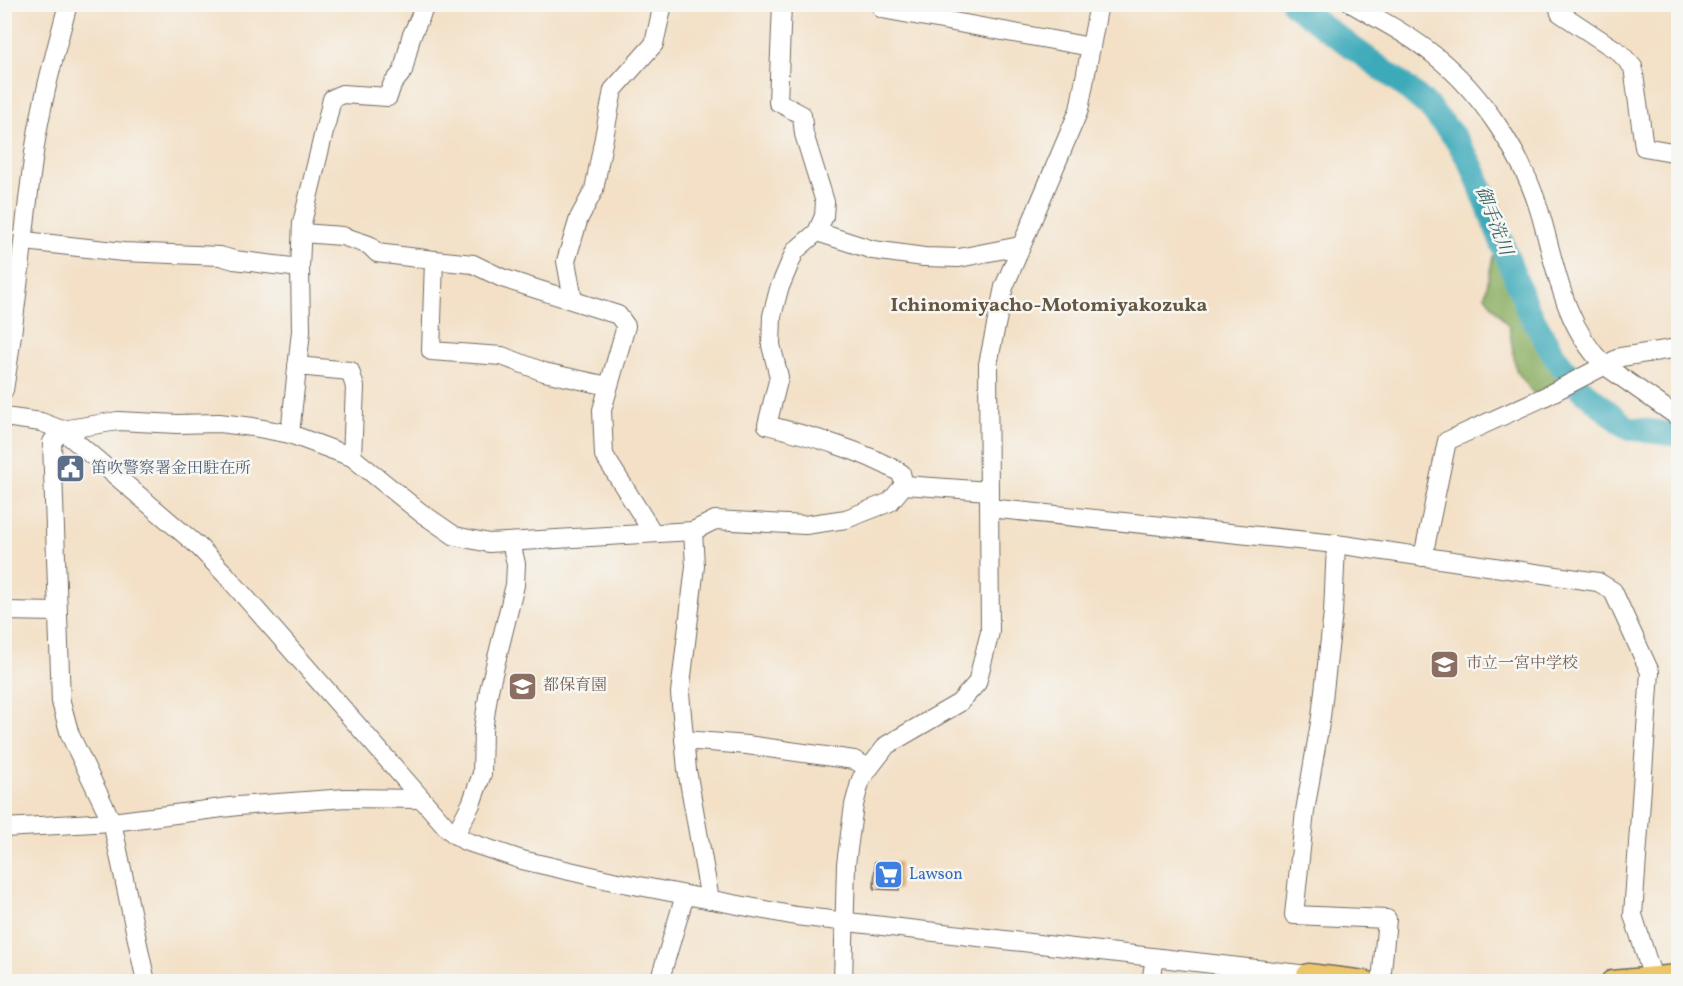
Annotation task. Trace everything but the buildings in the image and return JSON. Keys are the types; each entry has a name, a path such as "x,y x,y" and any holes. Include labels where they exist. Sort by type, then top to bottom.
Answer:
{"main road":[{"path":"1612,981 1678,976"},
{"path":"1308,978 1365,981"}],"street":[{"path":"4,390 11,349 12,265 25,241 34,151 68,4"},
{"path":"290,434 301,331 300,268 303,223 332,99 342,94 388,97 392,85 403,70 411,37 426,4"},
{"path":"573,300 566,261 579,218 594,190 613,90 654,44 663,4"},
{"path":"782,4 778,102 802,115 804,134 825,202 824,216 817,232 795,251 779,289 772,316 771,345 779,378 767,425 832,442 888,465 901,473 904,485"},
{"path":"843,981 846,864 854,805 861,779 887,745 959,703 977,683 990,632 988,364 1004,287 1079,110 1099,4"},
{"path":"1352,4 1398,30 1434,55 1468,86 1485,107 1528,177 1541,214 1557,280 1574,323 1604,365 1678,417"},
{"path":"1558,4 1560,13 1619,52 1633,67 1644,147 1678,153"},
{"path":"882,9 1091,47"},
{"path":"817,232 873,250 924,257 959,258 1020,246"},
{"path":"302,233 342,236 369,245 377,253 473,264 502,278 618,315 626,327 602,410 604,454 653,533"},
{"path":"25,241 123,252 220,256 234,260 300,268"},
{"path":"434,260 431,351 502,356 544,372 608,386"},
{"path":"1423,557 1447,441 1542,398 1621,357 1678,348"},
{"path":"297,366 350,371 355,387 352,457"},
{"path":"4,417 41,422 62,430 205,553 421,799 449,830 465,841 522,860 613,881 796,916 1308,978"},
{"path":"146,981 112,822 70,735 61,702 52,442 62,430 118,421 177,424 219,423 290,434 352,457 420,512 455,536 489,543 693,531 715,520 805,525 846,519 890,502 904,485"},
{"path":"904,485 989,499 1335,544 1598,582 1613,591 1650,672 1633,915 1653,978"},
{"path":"693,531 695,566 680,693 687,770 710,900"},
{"path":"455,835 471,804 482,774 483,730 489,690 515,585 516,564 510,542"},
{"path":"1335,544 1333,613 1321,717 1305,811 1294,915 1387,919 1381,981"},
{"path":"4,611 57,612"},
{"path":"684,740 747,745 854,760 869,768"},
{"path":"4,828 112,822 238,806 335,798 421,799"},
{"path":"659,981 685,895"},
{"path":"1150,981 1155,958"}],"green space":[{"path":"1493,256 1501,259 1519,306 1555,368 1559,381 1534,394 1516,370 1509,327 1485,296"}],"waterway":[{"name":"御手洗川","path":"1293,4 1401,83 1427,105 1456,139 1473,168 1527,308 1552,352 1575,384 1628,428 1678,435"}],"place":[{"name":"笛吹警察署金田駐在所","path":"70,469"},
{"name":"市立一宮中学校","path":"1445,664"},
{"name":"都保育園","path":"522,686"},
{"name":"Lawson","path":"888,875"}],"district":[{"name":"Ichinomiyacho-Motomiyakozuka","path":"1049,306"}]}
